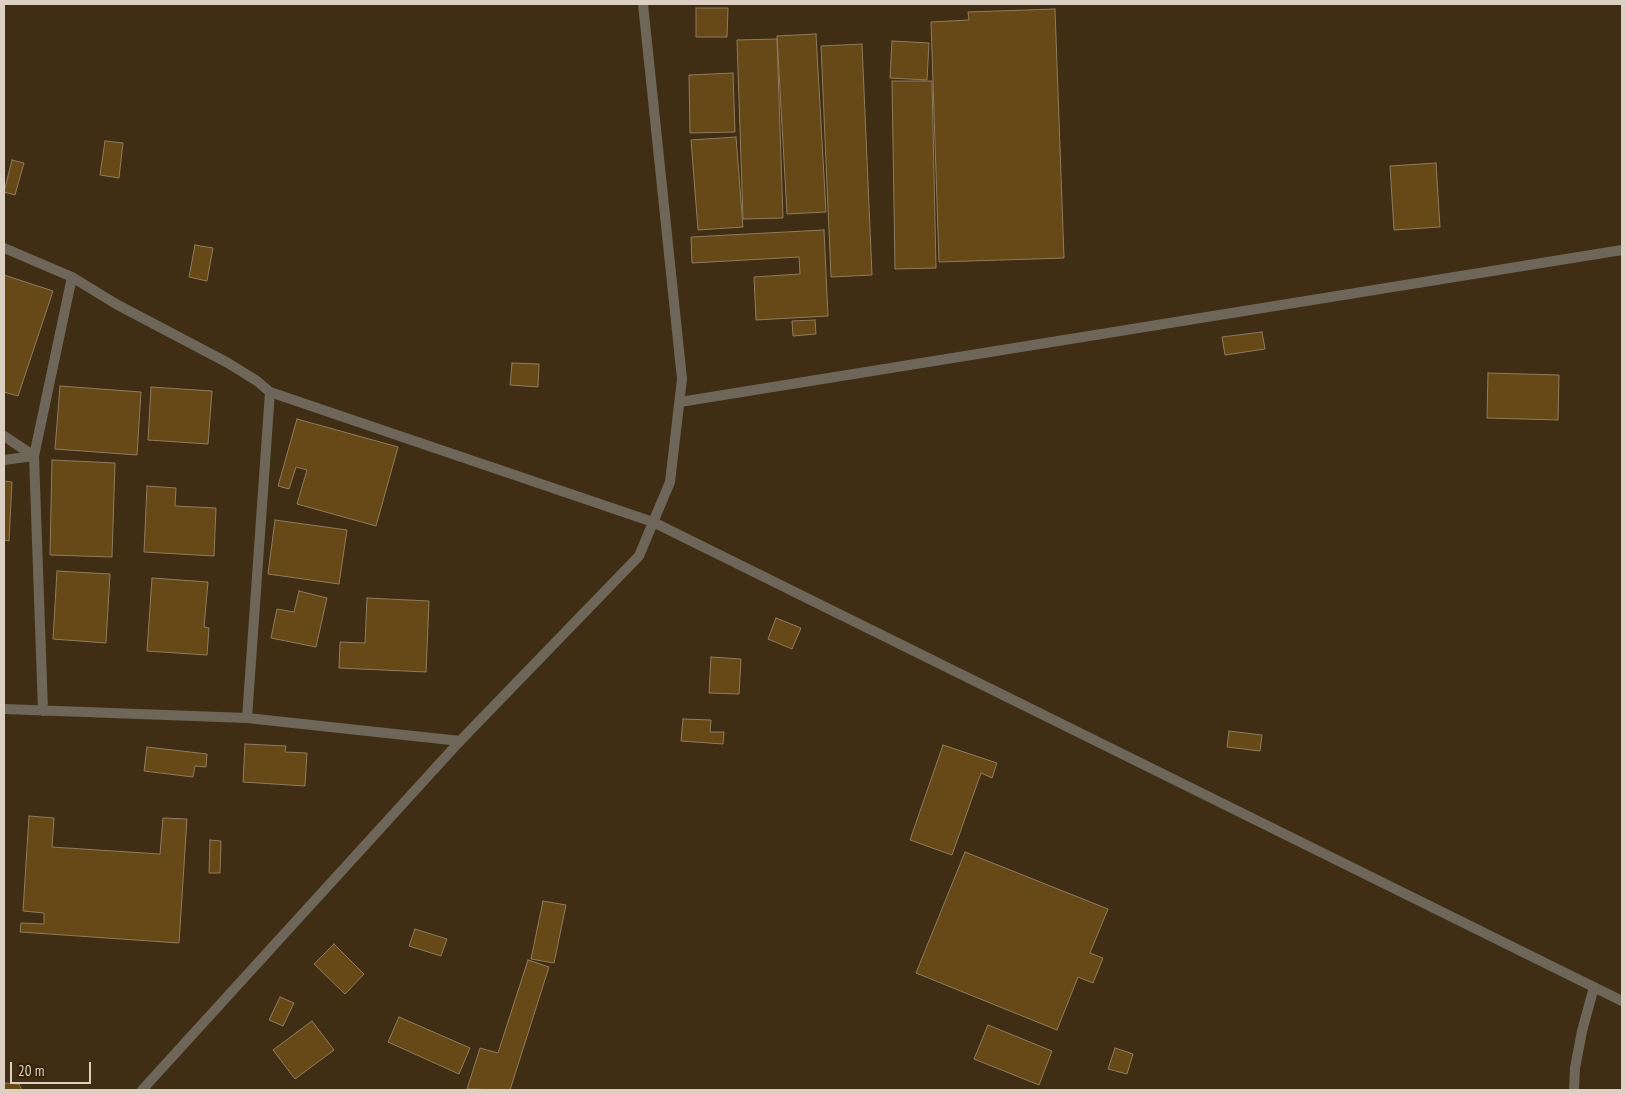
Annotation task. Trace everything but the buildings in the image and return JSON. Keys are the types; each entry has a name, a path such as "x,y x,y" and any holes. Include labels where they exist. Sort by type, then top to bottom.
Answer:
{"street":[{"path":"142,1090 460,742 639,556 670,482 682,379 643,4"},
{"path":"4,248 72,278 116,304 228,363 257,381 270,392 653,522 1622,1001"},
{"path":"680,402 1622,250"},
{"path":"43,711 34,456 72,278"},
{"path":"247,718 270,392"},
{"path":"4,436 34,456"},
{"path":"4,460 34,456"},
{"path":"4,710 247,718 460,742"},
{"path":"1574,1090 1575,1068 1594,987"}]}
